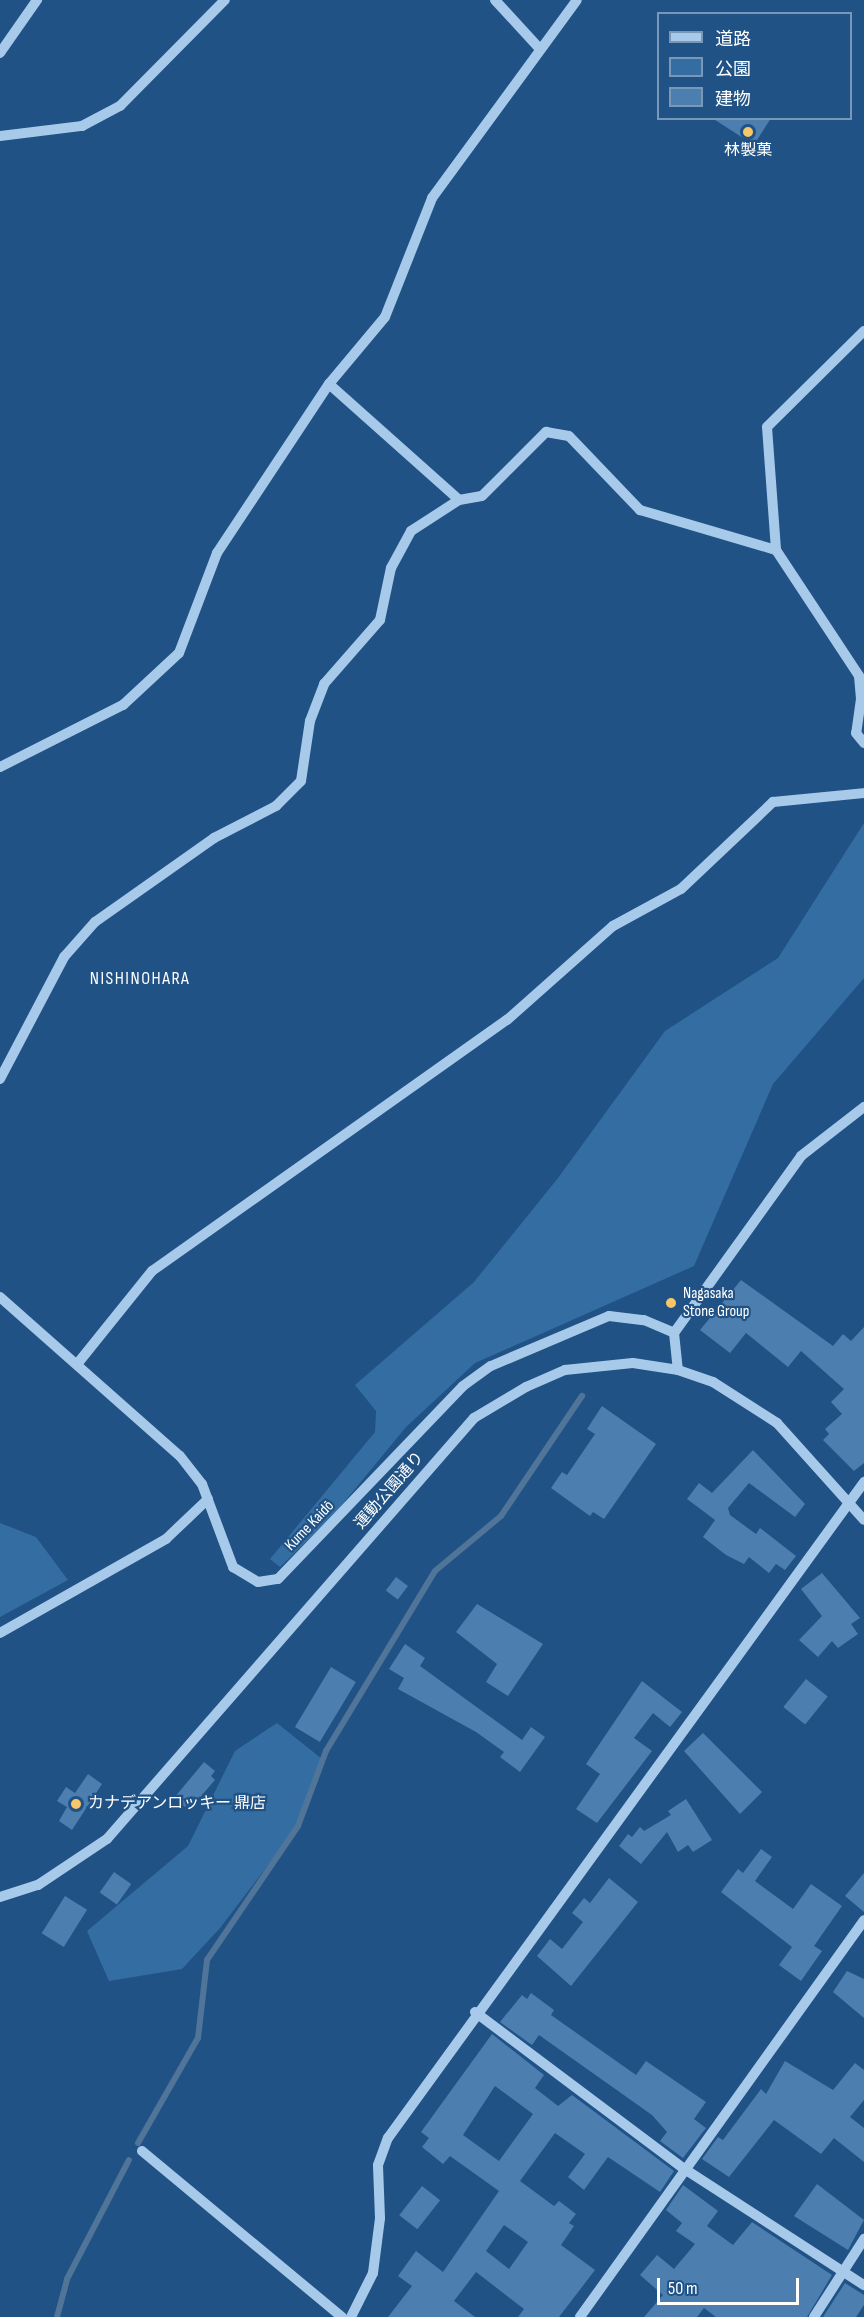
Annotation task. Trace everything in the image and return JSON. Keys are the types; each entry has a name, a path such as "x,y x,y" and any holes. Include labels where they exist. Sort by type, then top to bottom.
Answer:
{"street":[{"path":"0,52 37,0"},
{"path":"0,136 82,126 120,105 225,0"},
{"path":"495,0 538,48"},
{"path":"0,767 123,705 179,653 218,553 329,384 385,317 432,198 538,48 577,0"},
{"path":"864,332 767,427 776,550 859,676 861,699 856,733 864,743"},
{"path":"329,384 459,500"},
{"path":"0,1080 64,957 95,922 214,838 276,806 301,781 310,721 324,684 380,620 391,567 411,531 459,500 482,496 546,432 569,436 640,510 776,550"},
{"path":"78,1363 152,1271 352,1134 507,1020 613,926 681,889 773,802 864,793"},
{"path":"678,1370 674,1333 801,1156 864,1107"},
{"name":"Kume Kaidō","path":"0,1297 78,1363 180,1456 208,1499 233,1567 258,1582 279,1579 462,1386 491,1366 600,1317 644,1320 674,1333"},
{"name":"運動公園通り","path":"0,1897 38,1886 107,1839 474,1418 501,1399 565,1370 633,1363 678,1370 713,1382 753,1405 777,1423 864,1520"},
{"path":"351,2317 375,2264 380,2217 378,2165 384,2147 475,2012 864,1482"},
{"path":"0,1633 166,1539 208,1499"},
{"path":"580,2317 683,2168 864,1920"},
{"path":"475,2012 683,2168 864,2285"},
{"path":"142,2151 342,2317"},
{"path":"814,2317 864,2239"}],"green space":[{"path":"864,823 864,978 773,1084 694,1266 475,1363 406,1427 332,1517 280,1567 270,1559 375,1432 376,1411 355,1385 474,1282 558,1178 665,1031 778,958"},
{"path":"0,1523 36,1537 68,1580 0,1617"},
{"path":"277,1723 322,1759 298,1826 220,1928 182,1969 109,1981 87,1931 188,1846 235,1751"}],"building":[{"name":"林製菓","path":"715,120 770,120 754,145"},
{"path":"741,1280 833,1346 843,1334 851,1341 864,1327 864,1463 854,1471 823,1440 829,1434 825,1429 842,1414 831,1402 844,1389 801,1351 788,1367 746,1333 730,1353 700,1330"},
{"path":"602,1406 656,1444 604,1519 593,1512 590,1516 551,1488 562,1472 567,1475 595,1434 587,1429"},
{"path":"753,1450 805,1504 795,1517 749,1483 728,1508 730,1515 756,1534 760,1528 796,1556 785,1570 776,1564 769,1573 749,1557 744,1564 726,1555 703,1537 715,1520 687,1499 699,1483 712,1493"},
{"path":"822,1573 860,1618 851,1624 858,1634 838,1648 832,1641 818,1657 799,1640 822,1616 801,1589"},
{"path":"396,1577 408,1586 398,1600 386,1591"},
{"path":"477,1604 543,1644 508,1696 486,1682 497,1664 456,1632"},
{"path":"405,1644 425,1658 420,1666 522,1740 531,1727 545,1737 520,1772 500,1757 504,1752 476,1732 398,1689 404,1678 389,1669"},
{"path":"331,1667 356,1682 320,1742 295,1727"},
{"path":"806,1679 828,1697 805,1725 783,1707"},
{"path":"642,1681 682,1712 670,1727 653,1713 634,1738 652,1751 597,1823 576,1809 600,1774 586,1764"},
{"path":"703,1733 762,1792 740,1814 684,1751"},
{"path":"204,1762 215,1771 211,1776 215,1780 189,1810 174,1798"},
{"name":"カナデアンロッキー 鼎店","path":"88,1774 102,1784 72,1830 59,1821 67,1807 57,1801 66,1787 75,1793"},
{"path":"686,1799 712,1840 693,1852 688,1845 678,1852 667,1832 641,1864 619,1846 628,1834 632,1837 640,1827 644,1831 671,1815 668,1811"},
{"path":"761,1849 772,1857 755,1881 793,1909 811,1884 842,1906 814,1946 822,1951 801,1981 779,1965 792,1947 721,1892 738,1869 743,1873"},
{"path":"114,1872 131,1884 117,1905 100,1892"},
{"path":"864,1873 864,1912 845,1896"},
{"path":"609,1878 638,1902 571,1986 537,1956 550,1939 562,1949 583,1922 572,1913 584,1898 590,1903"},
{"path":"65,1896 87,1910 64,1947 42,1933"},
{"path":"847,1971 864,1979 864,2018 833,1992"},
{"path":"531,1993 554,2010 551,2015 636,2075 646,2061 706,2102 694,2119 706,2128 683,2158 660,2141 667,2132 652,2115 539,2035 532,2045 500,2022 522,1995 527,1999"},
{"path":"492,2034 544,2075 535,2088 558,2106 572,2095 674,2171 660,2192 608,2157 584,2190 568,2177 585,2154 555,2133 520,2181 554,2206 559,2201 576,2214 569,2223 574,2226 561,2245 595,2270 559,2317 518,2317 524,2309 476,2272 454,2301 475,2317 388,2317 412,2286 398,2276 416,2251 443,2272 499,2191 450,2156 443,2164 422,2147 429,2138 421,2132","holes":["495,2086 533,2114 499,2161 463,2135","504,2225 528,2242 509,2269 486,2251"]},
{"path":"785,2061 833,2090 855,2063 864,2070 864,2100 850,2117 864,2128 864,2162 834,2138 821,2154 774,2120 729,2177 702,2159 718,2137 723,2140 761,2089 766,2094"},
{"path":"817,2184 864,2220 848,2250 794,2216"},
{"path":"683,2185 718,2211 707,2226 733,2245 752,2222 832,2275 807,2317 716,2317 704,2308 697,2317 644,2317 663,2295 640,2275 657,2255 674,2269 695,2244 676,2231 682,2223 666,2210"},
{"path":"422,2186 440,2200 417,2229 399,2215"},
{"path":"845,2283 864,2295 864,2305 856,2317 823,2317"}],"waterway":[{"path":"138,2143 198,2038 207,1960 298,1826 326,1751 435,1571 501,1516 582,1396"},
{"path":"57,2317 67,2279 129,2160"}],"place":[{"name":"林製菓","path":"748,132"},
{"name":"Nagasaka Stone Group","path":"671,1303"},
{"name":"カナデアンロッキー 鼎店","path":"76,1804"}],"district":[{"name":"NISHINOHARA","path":"140,979"}]}
